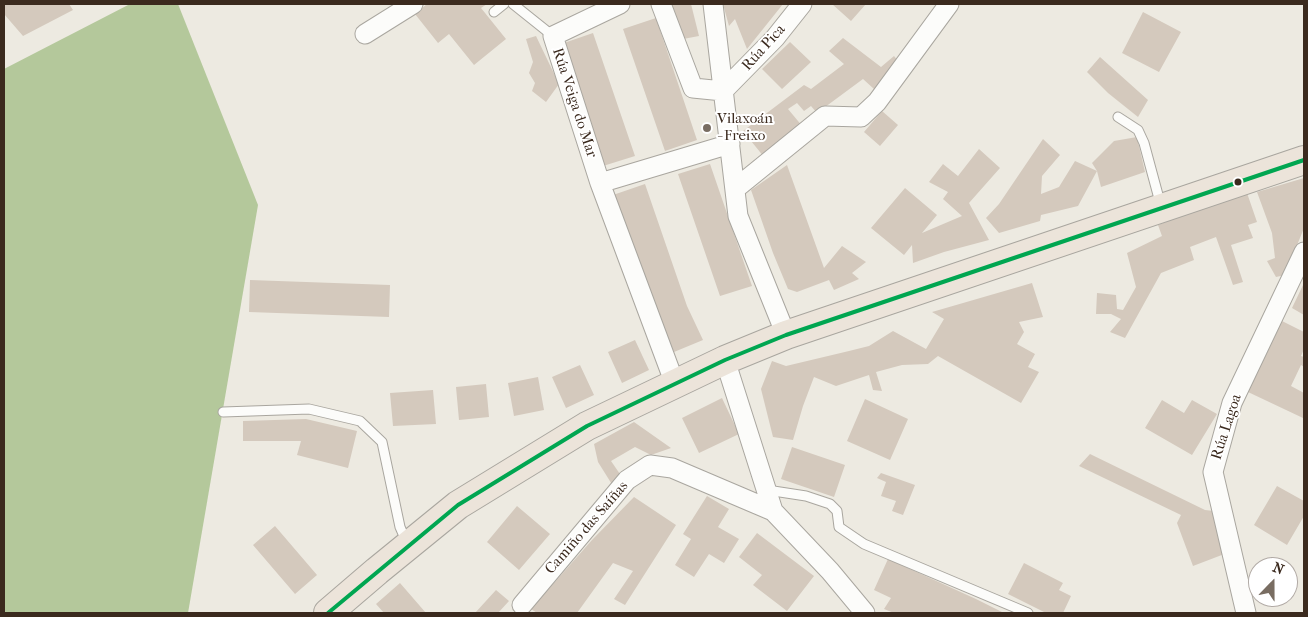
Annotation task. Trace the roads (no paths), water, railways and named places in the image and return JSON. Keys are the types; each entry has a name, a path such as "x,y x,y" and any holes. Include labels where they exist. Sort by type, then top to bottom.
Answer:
{"main road":[{"path":"328,613 458,505 587,426 725,360 786,335 1304,161"}],"street":[{"path":"365,34 413,4"},
{"name":"Rúa Veiga do Mar","path":"620,4 553,36 600,183 675,384"},
{"path":"661,4 693,88 723,91"},
{"path":"713,4 738,216 786,335"},
{"name":"Rúa Pica","path":"723,91 775,38 802,4"},
{"path":"735,189 825,116 861,117 877,102 949,4"},
{"path":"600,183 730,144"},
{"name":"Rúa Lagoa","path":"1246,613 1213,472 1232,403 1304,252"},
{"name":"Camiño das Saíñas","path":"725,360 773,511"},
{"name":"Camiño das Saíñas","path":"522,605 626,480 650,465 672,468 773,511 830,571 865,613"}],"lane":[{"path":"494,12 504,4"},
{"path":"513,4 553,36"},
{"path":"1118,117 1138,130 1144,143 1162,208"},
{"path":"222,412 309,409 360,421 382,442 400,527 408,545"},
{"path":"767,490 806,496 830,504 837,511 839,527 864,544 1028,613"}],"place":[{"name":"Vilaxoán - Freixo","path":"707,128"}]}
